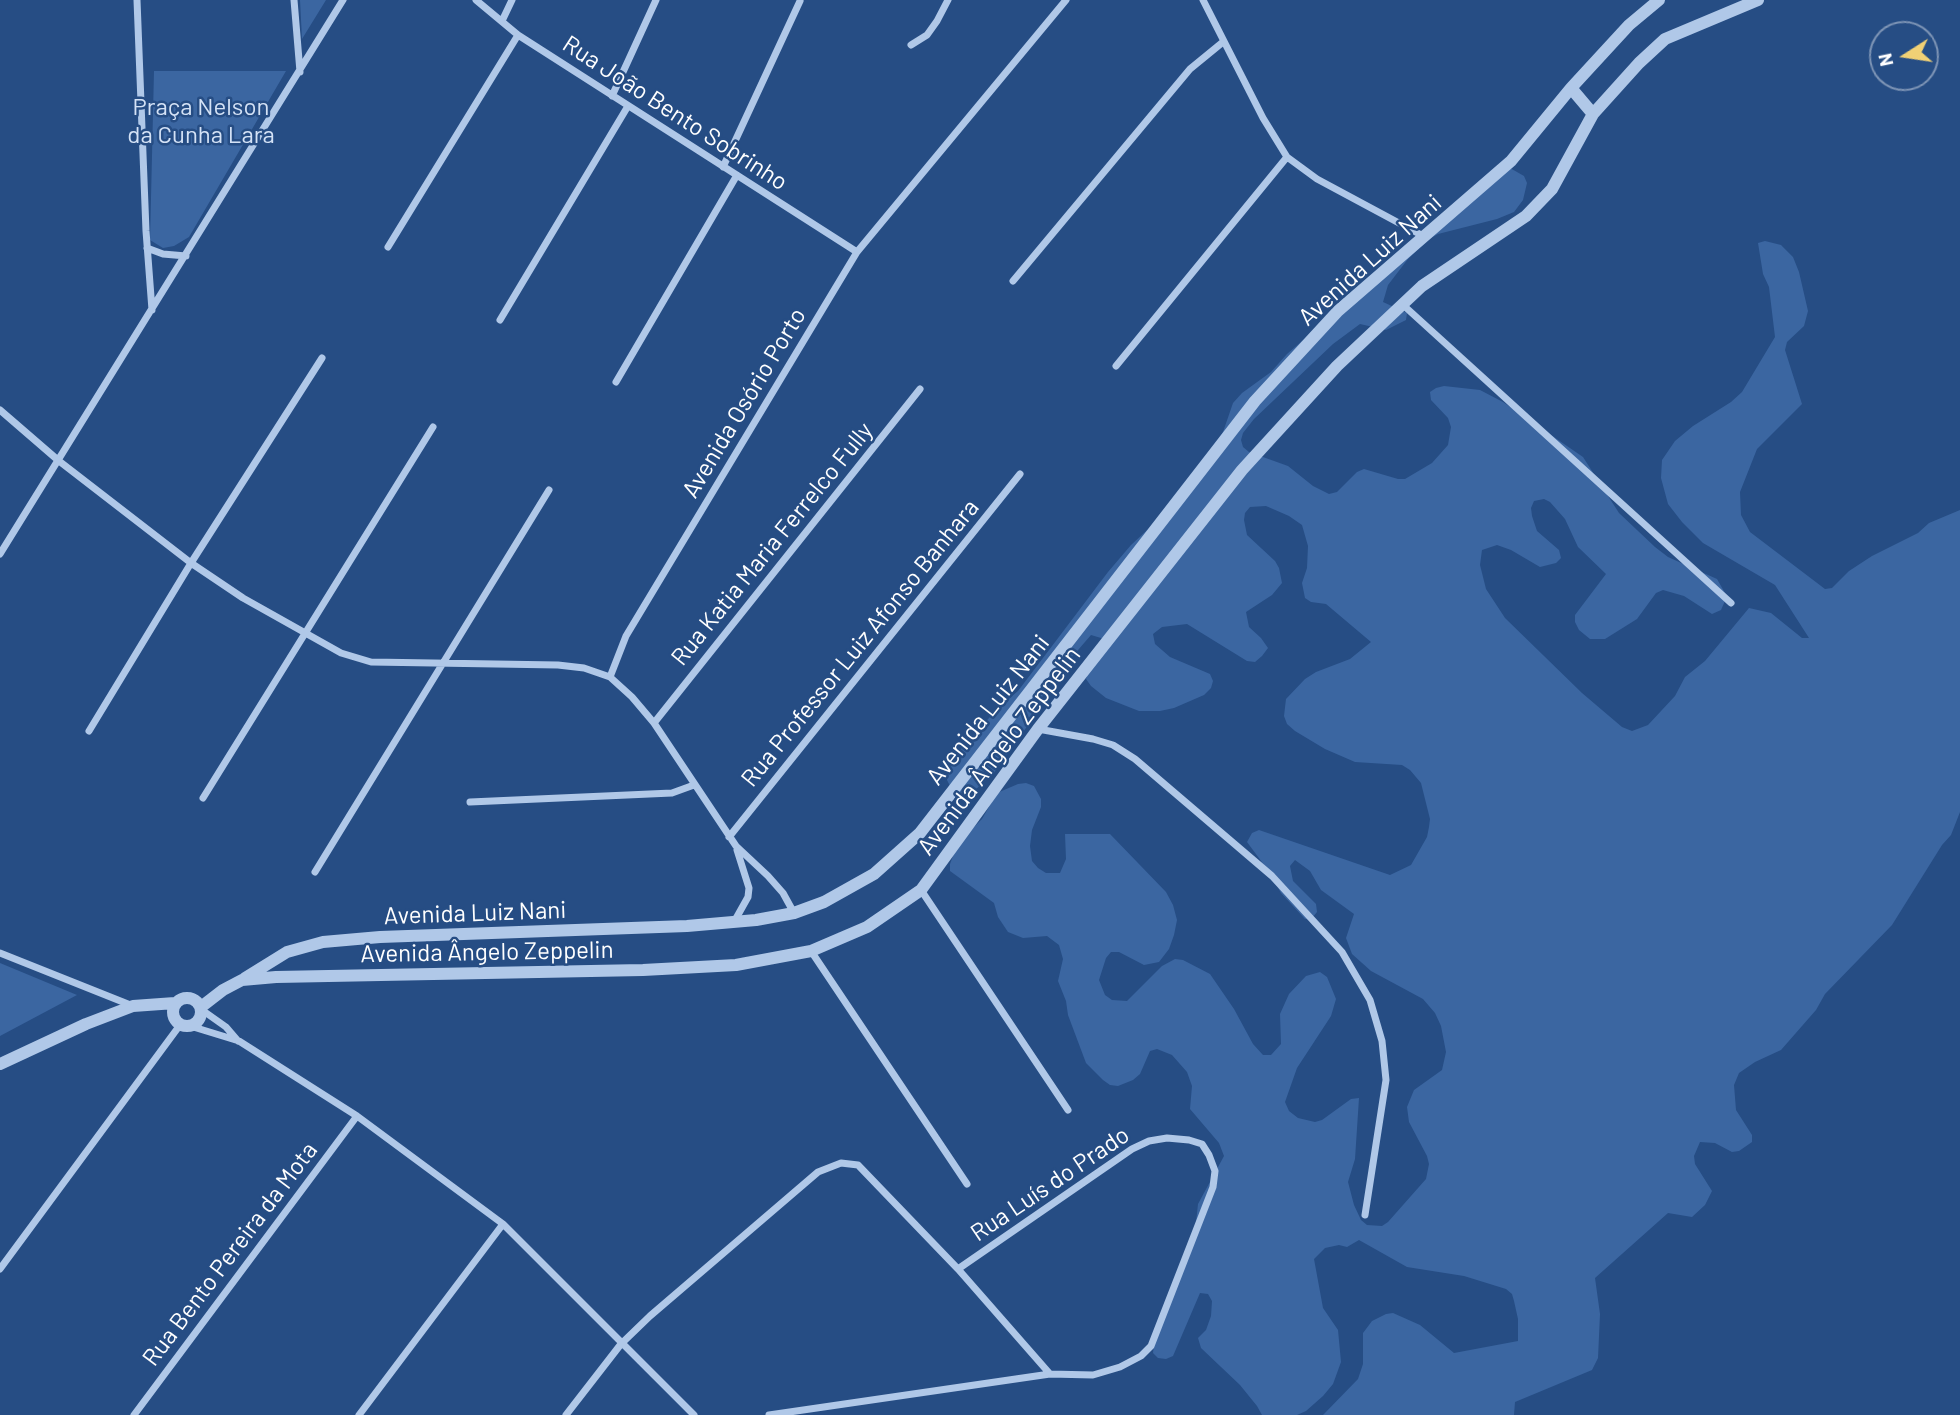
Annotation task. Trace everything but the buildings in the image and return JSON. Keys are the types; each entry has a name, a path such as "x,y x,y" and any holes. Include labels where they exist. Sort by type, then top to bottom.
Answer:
{"street":[{"path":"137,0 152,311"},
{"path":"294,0 300,72"},
{"path":"0,554 343,0"},
{"name":"Rua João Bento Sobrinho","path":"476,0 519,35 857,252"},
{"path":"502,21 512,0"},
{"path":"612,96 656,0"},
{"path":"911,45 927,35 948,0"},
{"name":"Avenida Osório Porto","path":"610,677 626,636 857,252 1066,0"},
{"path":"1203,0 1223,42 1287,157 1317,180 1425,237"},
{"path":"1593,114 1571,89 1629,25 1659,0"},
{"name":"Avenida Ângelo Zeppelin","path":"199,1006 242,980 643,970 736,965 811,951 867,927 921,890 1038,729 1242,470 1337,366 1422,286 1526,216 1552,189 1593,114 1639,63 1665,39 1758,0"},
{"path":"723,167 800,1"},
{"path":"388,247 519,35"},
{"path":"1013,281 1190,69 1223,42"},
{"name":"Avenida Luiz Nani","path":"242,980 287,952 323,942 380,937 687,926 794,913 824,902 874,874 920,833 1255,401 1338,311 1511,162 1571,89"},
{"path":"500,320 628,106"},
{"path":"1116,366 1287,157"},
{"path":"616,383 737,175"},
{"path":"147,248 163,254 186,256"},
{"path":"1402,304 1731,603"},
{"path":"89,731 191,563 322,358"},
{"name":"Rua Katia Maria Ferrelco Fully","path":"654,723 920,389"},
{"path":"0,410 59,461 191,563 243,598 341,653 370,662 558,665 584,668 610,677 654,723 729,837 776,885 794,913"},
{"path":"203,798 433,427"},
{"name":"Rua Professor Luiz Afonso Banhara","path":"729,837 1020,474"},
{"path":"315,872 549,490"},
{"path":"1038,729 1114,745 1135,759 1272,876 1342,952 1370,1000 1382,1041 1386,1080 1365,1215"},
{"path":"470,802 672,793 694,785"},
{"path":"734,922 748,897 749,888 736,846"},
{"path":"921,890 1068,1110"},
{"path":"811,951 967,1184"},
{"path":"0,953 182,1024 239,1041"},
{"path":"182,1024 173,1012 176,1003 181,999 199,1006 239,1041 356,1116 503,1224 694,1415"},
{"path":"0,1064 86,1024 139,1006 176,1003"},
{"path":"0,1269 182,1024 197,1023 199,1006"},
{"name":"Rua Bento Pereira da Mota","path":"134,1415 356,1116"},
{"name":"Rua Luís do Prado","path":"958,1269 1132,1149 1149,1141 1167,1138 1202,1144 1215,1171 1213,1187 1151,1346 1141,1356 1120,1367 1093,1374 1050,1374"},
{"path":"566,1415 621,1344 650,1316 818,1172 841,1163 858,1165 958,1269 1050,1374"},
{"path":"359,1415 503,1224"},
{"path":"769,1415 1050,1374"}],"green space":[{"path":"300,0 326,0 302,39"},
{"name":"Praça Nelson da Cunha Lara","path":"154,71 286,71 189,237 174,246 163,248 150,240"},
{"path":"1510,168 1524,176 1527,183 1523,200 1514,212 1429,239 1408,259 1388,285 1383,302 1407,313 1406,320 1386,330 1360,324 1333,344 1254,419 1243,433 1243,447 1249,452 1288,466 1313,486 1329,494 1337,492 1357,472 1364,469 1405,479 1432,463 1448,445 1451,427 1448,418 1431,400 1430,392 1436,388 1444,386 1480,390 1503,402 1583,457 1619,513 1655,547 1668,557 1717,579 1725,593 1721,610 1712,614 1684,596 1663,590 1656,593 1637,619 1605,639 1590,639 1579,630 1575,615 1606,574 1578,547 1565,519 1550,502 1544,499 1534,501 1531,508 1537,531 1559,550 1561,558 1556,563 1540,567 1497,545 1482,550 1480,565 1486,589 1505,618 1582,693 1622,727 1632,731 1648,725 1675,696 1685,677 1705,661 1749,608 1771,613 1802,638 1809,638 1775,585 1703,543 1682,522 1668,504 1661,478 1662,460 1675,441 1742,392 1775,337 1769,287 1763,274 1758,243 1765,241 1781,245 1793,257 1808,311 1804,326 1787,342 1785,350 1802,404 1757,449 1740,492 1741,515 1750,532 1825,589 1832,588 1849,571 1872,556 1918,533 1929,523 1960,510 1960,812 1951,835 1892,925 1825,994 1816,1010 1781,1050 1739,1073 1734,1085 1736,1110 1752,1135 1752,1142 1739,1151 1732,1152 1715,1143 1700,1142 1694,1156 1695,1164 1712,1191 1705,1205 1692,1217 1668,1213 1595,1278 1600,1314 1598,1358 1592,1370 1515,1402 1514,1415 1323,1415 1358,1379 1363,1364 1363,1333 1372,1321 1386,1314 1393,1313 1420,1325 1454,1353 1518,1341 1518,1319 1514,1301 1512,1294 1506,1289 1464,1276 1407,1267 1359,1240 1347,1247 1339,1245 1325,1248 1314,1259 1323,1308 1338,1330 1341,1362 1333,1384 1306,1411 1297,1415 1262,1415 1240,1385 1201,1348 1198,1338 1206,1330 1211,1316 1212,1301 1208,1294 1200,1293 1173,1356 1158,1358 1153,1353 1194,1241 1198,1204 1224,1156 1219,1143 1190,1109 1192,1086 1187,1072 1172,1055 1157,1049 1150,1051 1140,1074 1133,1080 1118,1086 1103,1080 1086,1063 1068,1015 1058,981 1063,959 1059,945 1047,936 1023,938 1008,932 998,917 994,903 950,871 950,864 958,843 982,819 997,793 1026,783 1034,786 1041,799 1030,846 1032,861 1038,868 1046,873 1060,873 1066,859 1065,834 1110,834 1166,892 1173,905 1177,920 1174,935 1169,949 1159,962 1144,965 1119,952 1111,952 1106,958 1099,980 1105,995 1112,1000 1127,1001 1162,966 1175,959 1183,960 1210,974 1234,1009 1253,1044 1263,1055 1271,1055 1281,1044 1280,1014 1289,994 1306,976 1320,972 1327,977 1336,999 1331,1016 1297,1068 1285,1102 1289,1111 1298,1118 1315,1122 1351,1099 1359,1098 1355,1159 1348,1182 1361,1220 1367,1225 1382,1226 1426,1179 1429,1164 1427,1156 1409,1122 1407,1107 1414,1090 1442,1070 1446,1052 1441,1026 1435,1013 1423,999 1371,971 1352,954 1346,938 1354,914 1321,890 1310,871 1295,860 1290,866 1293,881 1316,904 1317,912 1312,918 1305,919 1281,893 1247,842 1252,833 1259,830 1390,875 1411,865 1427,837 1430,819 1421,783 1410,770 1402,765 1355,762 1325,749 1295,731 1287,724 1284,716 1286,699 1305,679 1350,659 1371,642 1326,604 1311,602 1305,598 1302,583 1307,568 1308,546 1302,525 1266,506 1250,507 1244,520 1247,535 1275,561 1282,583 1272,595 1246,612 1249,627 1268,648 1262,656 1255,662 1247,661 1187,624 1162,627 1153,634 1155,644 1170,657 1210,674 1213,681 1211,688 1204,695 1174,708 1139,711 1106,698 1086,679 1106,643 1091,635 1047,686 1033,718 994,773 975,790 961,796 950,786 947,780 948,771 957,753 1000,706 1018,691 1131,545 1192,485 1223,432 1233,403 1242,393 1271,372 1317,328"},
{"path":"0,963 77,995 0,1036"}]}
